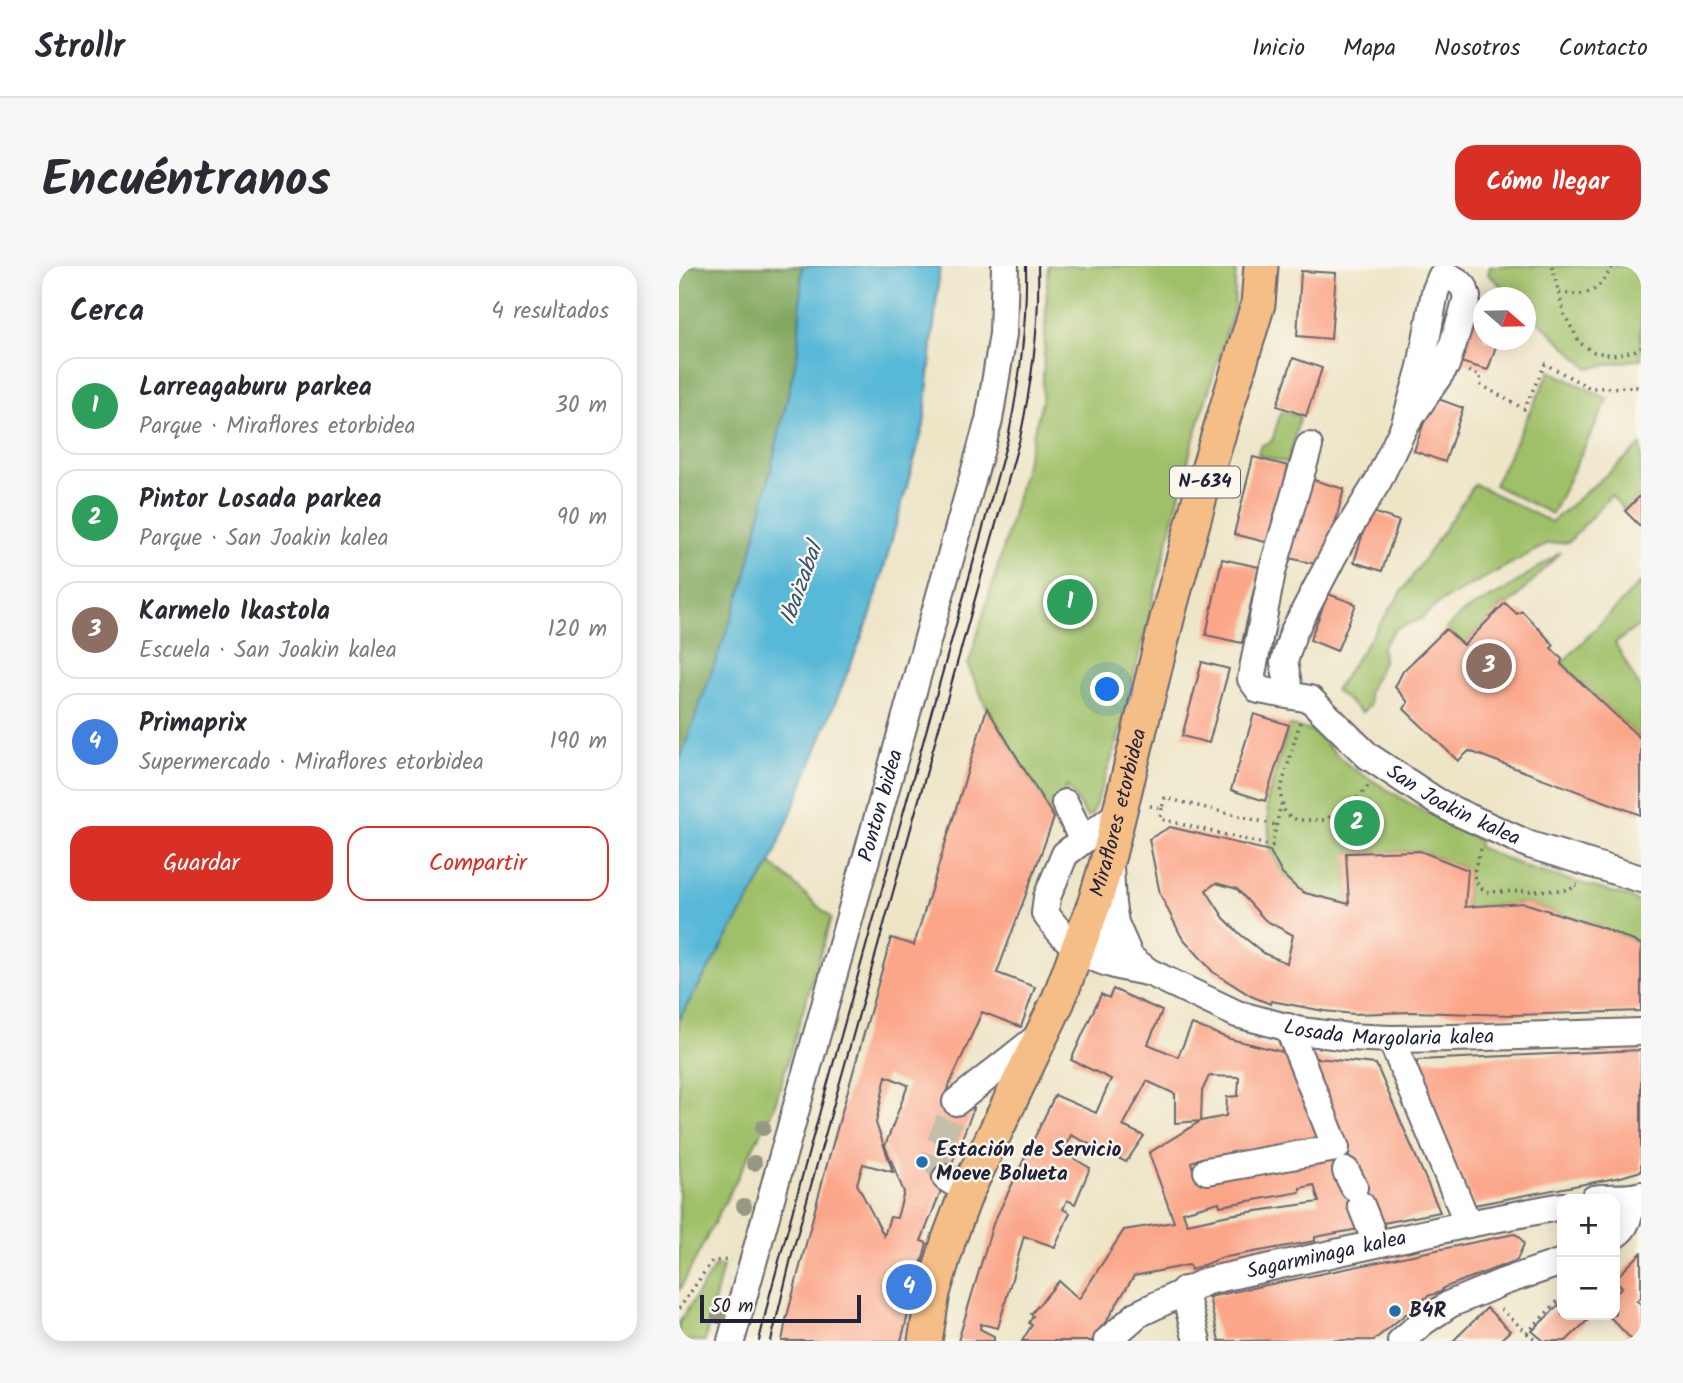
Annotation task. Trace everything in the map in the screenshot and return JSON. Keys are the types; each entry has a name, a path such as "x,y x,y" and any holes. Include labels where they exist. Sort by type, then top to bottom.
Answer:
{"main road":[{"name":"Miraflores etorbidea","path":"925,1341 938,1272 949,1239 957,1185 1043,1033 1058,1001 1080,942 1096,847 1135,810 1147,698 1203,486 1258,304 1261,266"}],"street":[{"name":"Ponton bidea","path":"731,1341 989,420 1003,334 1005,266"},
{"path":"1290,695 1284,662 1293,633 1340,542 1378,481 1404,427 1446,365 1467,297 1459,282 1450,277 1441,277 1435,292 1421,368 1404,427"},
{"name":"San Joakin kalea","path":"1309,446 1272,572 1251,679 1259,690 1310,699 1368,756 1384,768 1436,801 1487,827 1530,845 1641,879"},
{"path":"1058,1001 1084,973 1096,966 1130,965 1115,923 1096,847 1065,803"},
{"name":"Losada Margolaria kalea","path":"1096,847 1065,854 1047,897 1045,913 1054,925 1080,942 1237,1014 1288,1027 1348,1037 1391,1039 1641,1032"},
{"path":"1288,1027 1371,1230"},
{"path":"956,1102 1043,1033"},
{"path":"1391,1039 1468,1224"},
{"path":"1207,1171 1349,1178"},
{"path":"1620,1231 1636,1196"},
{"name":"Sagarminaga kalea","path":"1113,1338 1138,1314 1207,1280 1557,1207"},
{"path":"1401,1341 1450,1304 1557,1264"},
{"path":"1184,1290 1197,1341"}],"path":[{"path":"1552,266 1564,314 1580,343 1594,352 1613,355 1641,347"},
{"path":"1559,293 1581,295 1596,290 1613,266"},
{"path":"1480,374 1481,385 1524,409 1545,365 1590,388 1641,389"},
{"path":"1300,722 1280,792 1284,810 1290,817 1298,820 1325,820 1356,800 1375,777"},
{"path":"1276,825 1165,798 1160,819 1272,846 1282,801"},
{"path":"1135,810 1162,808"},
{"path":"1487,827 1474,879 1486,892 1568,890 1577,886"},
{"path":"679,1309 712,1261 723,1260"},
{"path":"1527,1332 1557,1302"},
{"path":"1495,1304 1536,1341"}],"green space":[{"path":"679,266 802,266 798,352 745,581 679,762"},
{"path":"1048,266 1236,266 1234,308 1192,445 1117,743 1092,815 1087,817 1067,786 1054,818 987,708 968,666 1006,539 1042,401"},
{"path":"1490,266 1641,266 1641,359 1588,368 1536,319 1536,287 1502,287 1488,274"},
{"path":"1550,371 1608,399 1552,514 1494,485"},
{"path":"1281,412 1300,416 1288,463 1258,455 1260,446 1272,441"},
{"path":"1641,445 1641,495 1625,511 1611,495 1569,542 1547,544 1440,602 1421,619 1395,629 1382,647 1383,661 1368,693 1370,704 1362,713 1335,690 1475,484 1551,522"},
{"path":"1561,552 1508,606 1505,603 1464,645 1446,629 1463,612 1502,592"},
{"path":"1641,582 1641,624 1615,643 1641,690 1641,739 1561,664"},
{"path":"1289,725 1312,731 1349,766 1411,804 1480,841 1478,847 1530,869 1629,897 1641,904 1641,944 1603,928 1524,903 1465,907 1468,870 1420,851 1347,853 1349,904 1298,889 1282,874 1270,851 1267,802"},
{"path":"771,863 831,918 774,1107 679,1291 679,1019"},
{"path":"715,1266 723,1266 705,1341 679,1341 679,1323"}],"water":[{"name":"Ibaizabal","path":"802,266 940,266 924,425 871,614 771,863 679,1019 679,762 745,581 798,352"}],"building":[{"path":"1301,271 1336,273 1331,339 1297,336"},
{"path":"1473,309 1473,350 1495,350 1488,370 1457,361"},
{"path":"1293,358 1322,368 1306,416 1277,406"},
{"path":"1433,397 1463,408 1445,462 1414,451"},
{"path":"1253,457 1288,466 1269,543 1234,534"},
{"path":"1310,479 1344,489 1324,566 1289,558"},
{"path":"1641,495 1641,527 1625,511"},
{"path":"1370,511 1399,521 1382,571 1354,562"},
{"path":"1222,559 1259,567 1242,643 1206,635"},
{"path":"1328,594 1356,604 1337,651 1310,640"},
{"path":"1505,603 1517,614 1522,611 1554,645 1551,648 1562,659 1561,664 1641,739 1641,815 1469,751 1458,761 1404,709 1408,702 1395,687 1403,671 1446,629 1464,645"},
{"path":"1202,662 1229,669 1209,743 1182,736"},
{"path":"987,708 1054,818 997,973 1035,987 1021,1027 982,1012 943,1099 974,1108 921,1241 927,1243 901,1341 782,1341 824,1175 891,938 914,945","holes":["886,1076 908,1085 885,1146 904,1192 897,1218 890,1217 884,1236 857,1184 863,1164 893,1172 876,1123"]},
{"path":"1254,714 1289,725 1265,801 1231,790"},
{"path":"1170,827 1270,851 1282,874 1298,889 1349,904 1346,853 1420,851 1468,870 1465,907 1524,903 1603,928 1641,944 1641,1011 1512,1015 1412,1012 1354,1014 1271,1001 1270,1004 1251,996 1213,972 1181,936 1160,894 1149,839","holes":["1216,883 1237,889 1265,920 1293,935 1287,963 1265,954 1241,935 1224,918 1206,890"]},
{"path":"1113,989 1162,1011 1148,1044 1178,1057 1192,1024 1230,1039 1287,1053 1324,1146 1207,1164 1201,1158 1191,1162 1196,1179 1335,1155 1364,1228 1315,1237 1315,1241 1221,1258 1191,1270 1189,1265 1134,1276 1093,1341 1022,1341 1032,1325 1029,1323 1033,1316 1031,1314 1059,1281 1079,1299 1124,1230 1174,1222 1149,1153 1201,1121 1175,1123 1175,1094 1147,1081 1123,1126 1144,1136 1126,1162 1071,1135 1063,1152 1090,1168 1075,1204 1067,1200 1063,1209 1070,1213 1055,1247 1024,1236 998,1328 981,1324 980,1329 994,1336 994,1341 958,1341 993,1224 1055,1095 1096,1113 1111,1079 1071,1060 1101,994 1109,998","holes":["1209,1076 1239,1077 1238,1096 1227,1097 1226,1116 1201,1121 1202,1091","1314,1185 1319,1202 1187,1224 1183,1212 1219,1202 1220,1206 1300,1192 1300,1188"]},
{"path":"1641,1050 1641,1171 1474,1205 1414,1069 1418,1060"},
{"path":"1306,1057 1376,1064 1440,1212 1378,1224"},
{"path":"1514,1234 1519,1236 1524,1244 1517,1260 1428,1296 1374,1340 1219,1341 1209,1297"},
{"path":"1641,1253 1641,1297 1637,1301 1641,1304 1641,1341 1633,1341 1613,1320 1620,1320 1620,1274"},
{"path":"1557,1307 1557,1320 1588,1320 1566,1341 1544,1341 1532,1331"},
{"path":"1487,1308 1510,1331 1499,1341 1453,1341"}],"tunnel":[{"path":"946,1178 934,1158 956,1102"}],"tram line":[{"path":"759,1341 820,1111 1008,438 1022,352 1026,266"},
{"path":"771,1341 793,1250 1020,438 1034,352 1038,266"}],"place":[{"name":"Larreagaburu parkea","path":"1070,602"},
{"name":"Karmelo Ikastola","path":"1489,666"},
{"name":"Pintor Losada parkea","path":"1357,823"},
{"name":"Estación de Servicio Moeve Bolueta","path":"922,1162"},
{"name":"Primaprix","path":"909,1287"},
{"name":"B4R","path":"1395,1311"}]}
